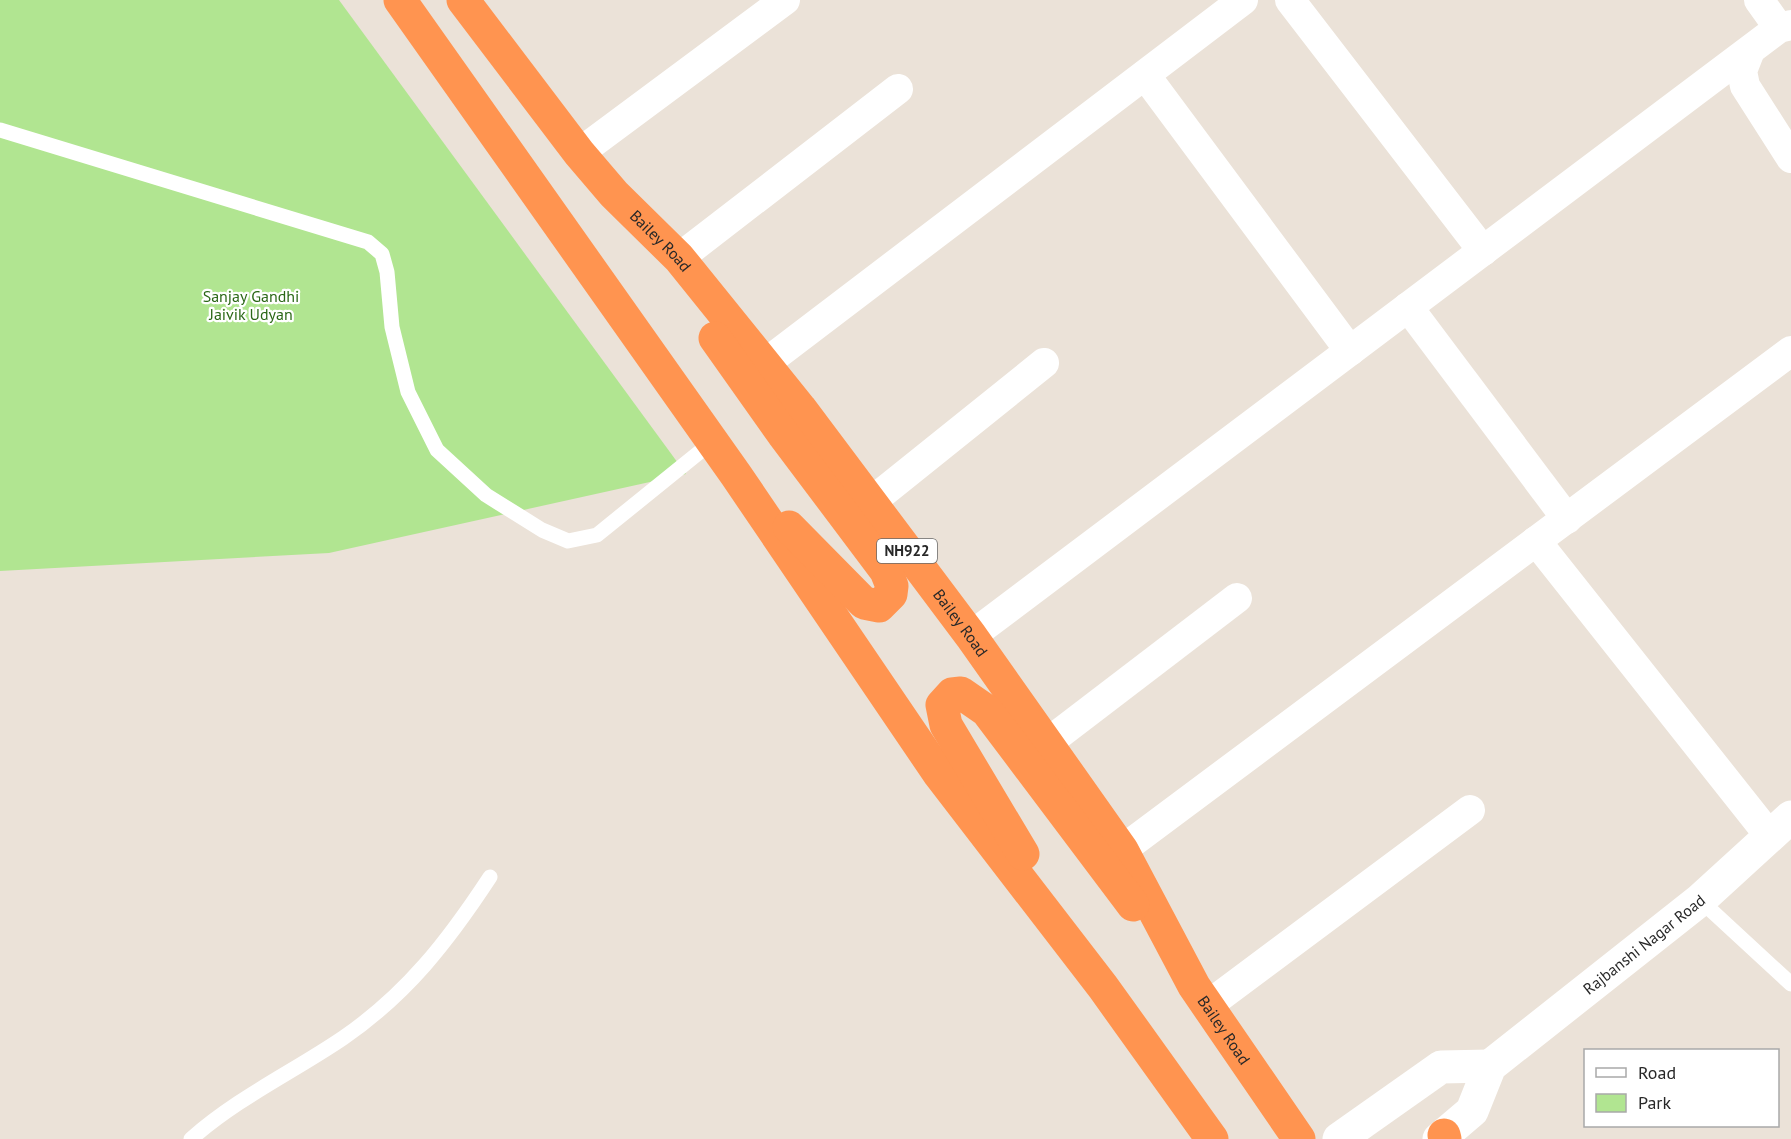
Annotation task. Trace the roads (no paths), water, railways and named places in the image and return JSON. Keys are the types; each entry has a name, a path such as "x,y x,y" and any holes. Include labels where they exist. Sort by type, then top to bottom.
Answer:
{"highway":[{"path":"400,0 736,475 939,774 1103,987 1212,1139"},
{"name":"Bailey Road","path":"463,0 579,153 614,194 679,258 763,365 800,408 972,636 1122,850 1200,996 1299,1139"},
{"path":"614,194 783,434 886,571 892,586 886,601 879,606 864,603 736,475"},
{"path":"1103,987 946,725 942,705 952,694 961,693 987,711 1200,996"}],"street":[{"path":"579,153 785,0"},
{"path":"763,365 1243,0"},
{"path":"1290,0 1483,251"},
{"path":"972,636 1785,26 1759,0"},
{"path":"1749,53 1742,70 1745,86 1791,158"},
{"path":"1145,75 1350,351"},
{"path":"679,258 898,89"},
{"path":"1408,308 1567,519"},
{"path":"1122,850 1791,351"},
{"path":"871,502 1044,363"},
{"path":"1536,542 1780,826"},
{"path":"1046,744 1237,598"},
{"path":"1200,996 1470,810"},
{"name":"Rajbanshi Nagar Road","path":"1443,1138 1472,1112 1491,1066 1700,900 1780,826"},
{"path":"1339,1139 1441,1066 1491,1066"}],"lane":[{"path":"0,130 368,242 382,254 387,272 392,327 408,392 437,450 486,495 542,530 568,541 597,535 712,442"},
{"path":"191,1139 236,1104 344,1037 389,1000 425,968 490,878"},
{"path":"1700,900 1791,984"}],"park label":[{"name":"Sanjay Gandhi Jaivik Udyan","path":"251,305"}]}
